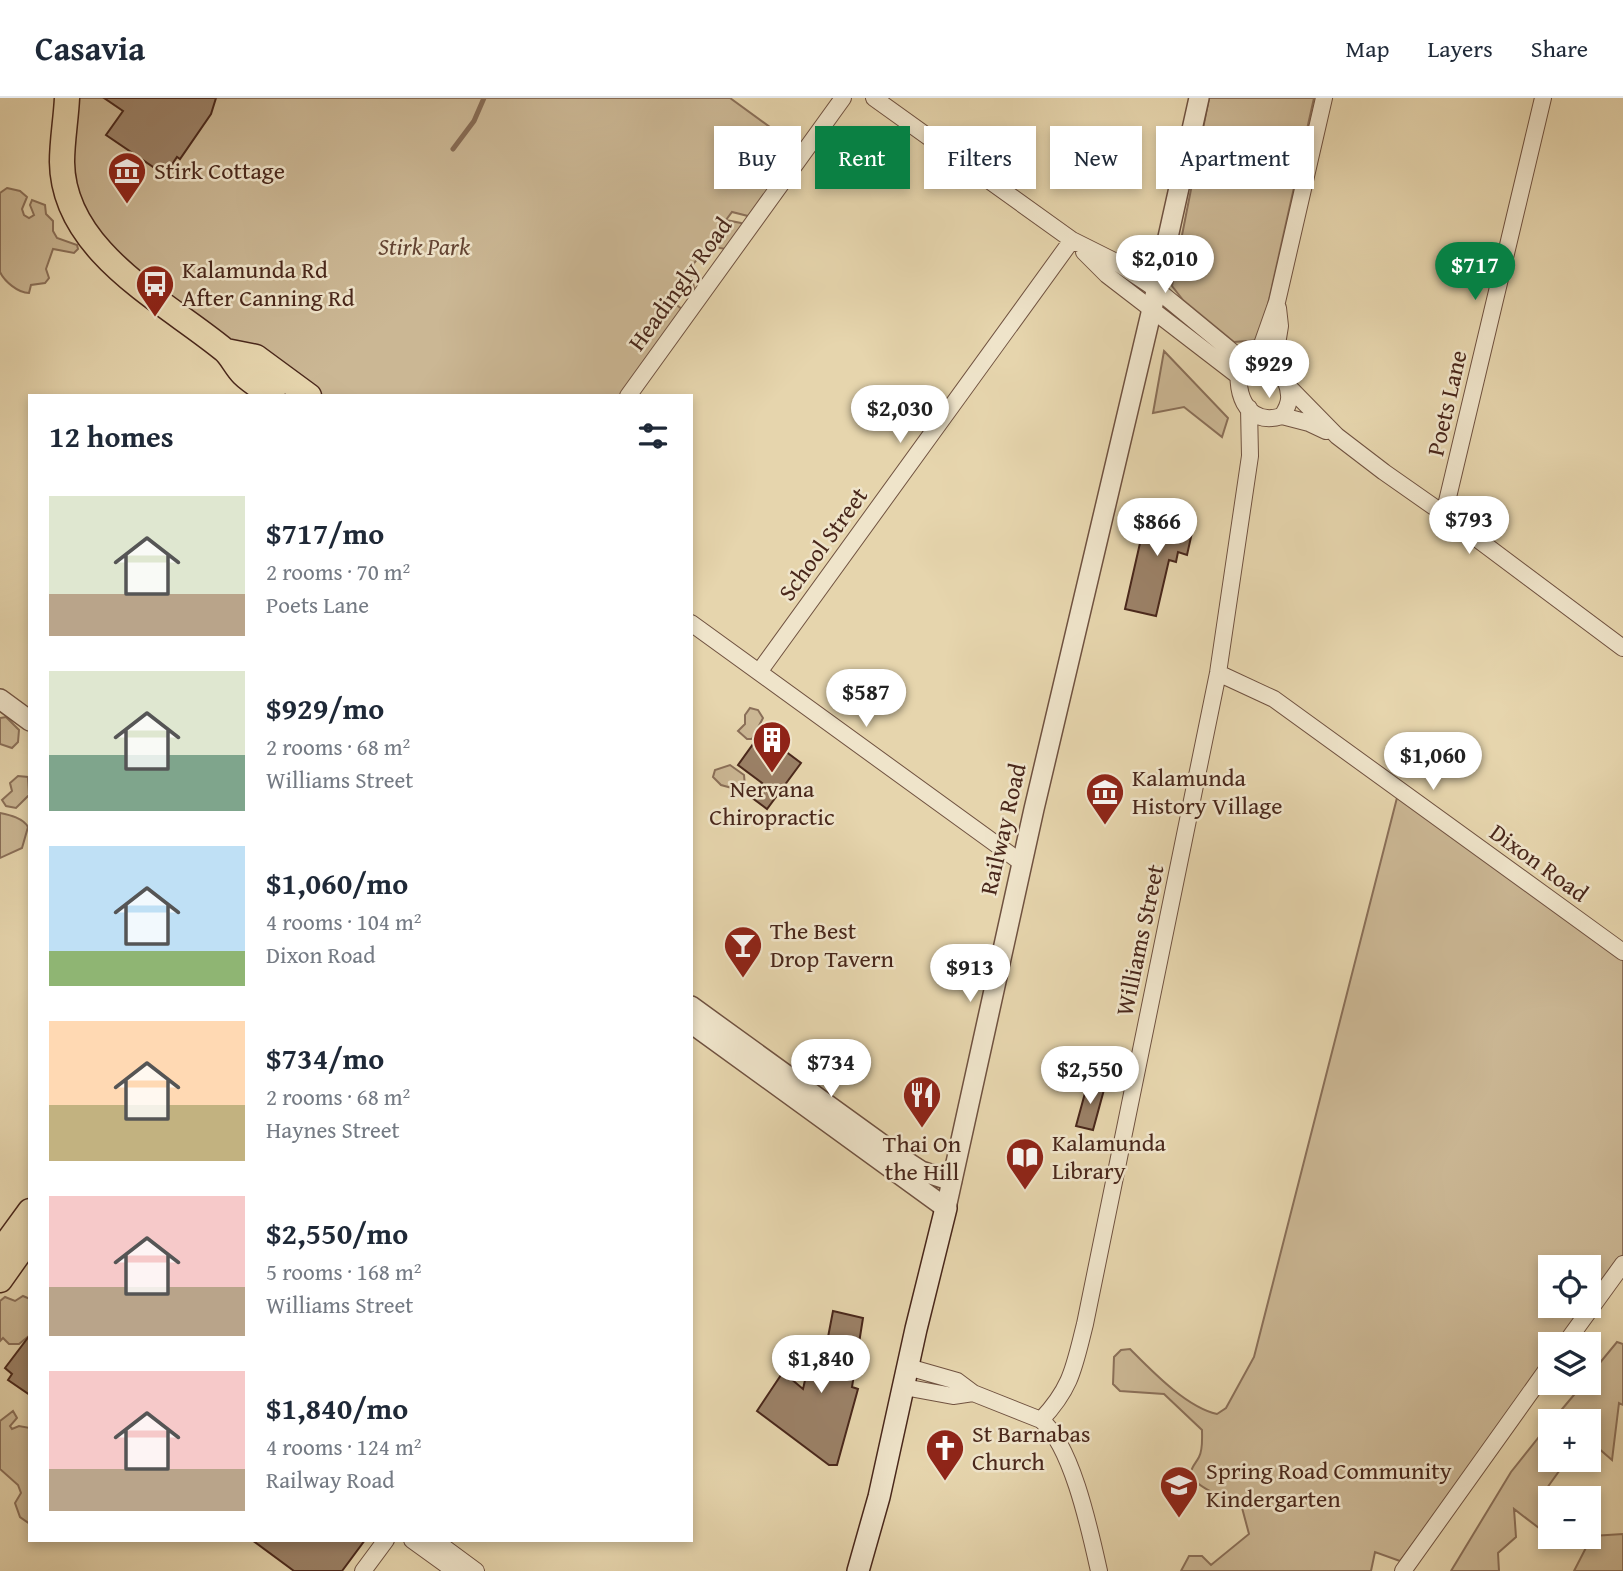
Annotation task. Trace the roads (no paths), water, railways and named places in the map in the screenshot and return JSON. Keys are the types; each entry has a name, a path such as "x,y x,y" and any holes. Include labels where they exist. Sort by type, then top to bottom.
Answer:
{"main road":[{"path":"67,98 62,163 73,206 91,239 124,275 226,351 243,374 270,394"},
{"path":"226,351 256,357 306,394"},
{"name":"Railway Road","path":"858,1571 879,1497 946,1208"},
{"path":"0,1280 19,1247 28,1217"}],"street":[{"name":"Headingly Road","path":"629,394 843,98"},
{"path":"874,98 1072,240 1116,262 1154,299 1239,367"},
{"name":"Railway Road","path":"946,1208 1022,863 1199,98"},
{"path":"1259,352 1277,302 1324,98"},
{"name":"Poets Lane","path":"1444,514 1542,98"},
{"name":"School Street","path":"759,672 1072,240"},
{"path":"1274,363 1280,326 1277,302"},
{"path":"1337,436 1309,423 1260,416 1249,408 1240,397 1239,367 1251,352 1259,352 1274,363 1287,385 1337,436 1623,648"},
{"path":"1276,418 1290,397 1287,385"},
{"name":"Williams Street","path":"1041,1420 1066,1389 1085,1324 1218,673 1250,456 1249,408"},
{"name":"Williams Street","path":"1250,456 1276,418"},
{"path":"693,624 1022,863"},
{"name":"Dixon Road","path":"1218,673 1274,699 1623,952"},
{"path":"0,699 28,720"},
{"path":"693,1008 865,1141 946,1208"},
{"path":"693,1024 865,1141 921,1171 952,1181"},
{"path":"1575,1332 1623,1264"},
{"path":"906,1377 957,1381 972,1394 1041,1420 1050,1427 1065,1450 1099,1571"},
{"path":"1403,1571 1538,1382"},
{"path":"362,1571 384,1542"},
{"path":"415,1542 455,1571"},
{"path":"437,1542 476,1571"}],"waterway":[{"path":"453,149 474,121 484,98"}],"place":[{"name":"Stirk Cottage","path":"127,205"},
{"name":"Kalamunda Rd After Canning Rd","path":"155,318"},
{"name":"Nervana Chiropractic","path":"772,774"},
{"name":"Kalamunda History Village","path":"1105,826"},
{"name":"The Best Drop Tavern","path":"743,979"},
{"name":"Thai On the Hill","path":"922,1129"},
{"name":"Kalamunda Library","path":"1025,1191"},
{"name":"St Barnabas Church","path":"945,1482"},
{"name":"Spring Road Community Kindergarten","path":"1179,1519"}],"park label":[{"name":"Stirk Park","path":"424,247"}]}
